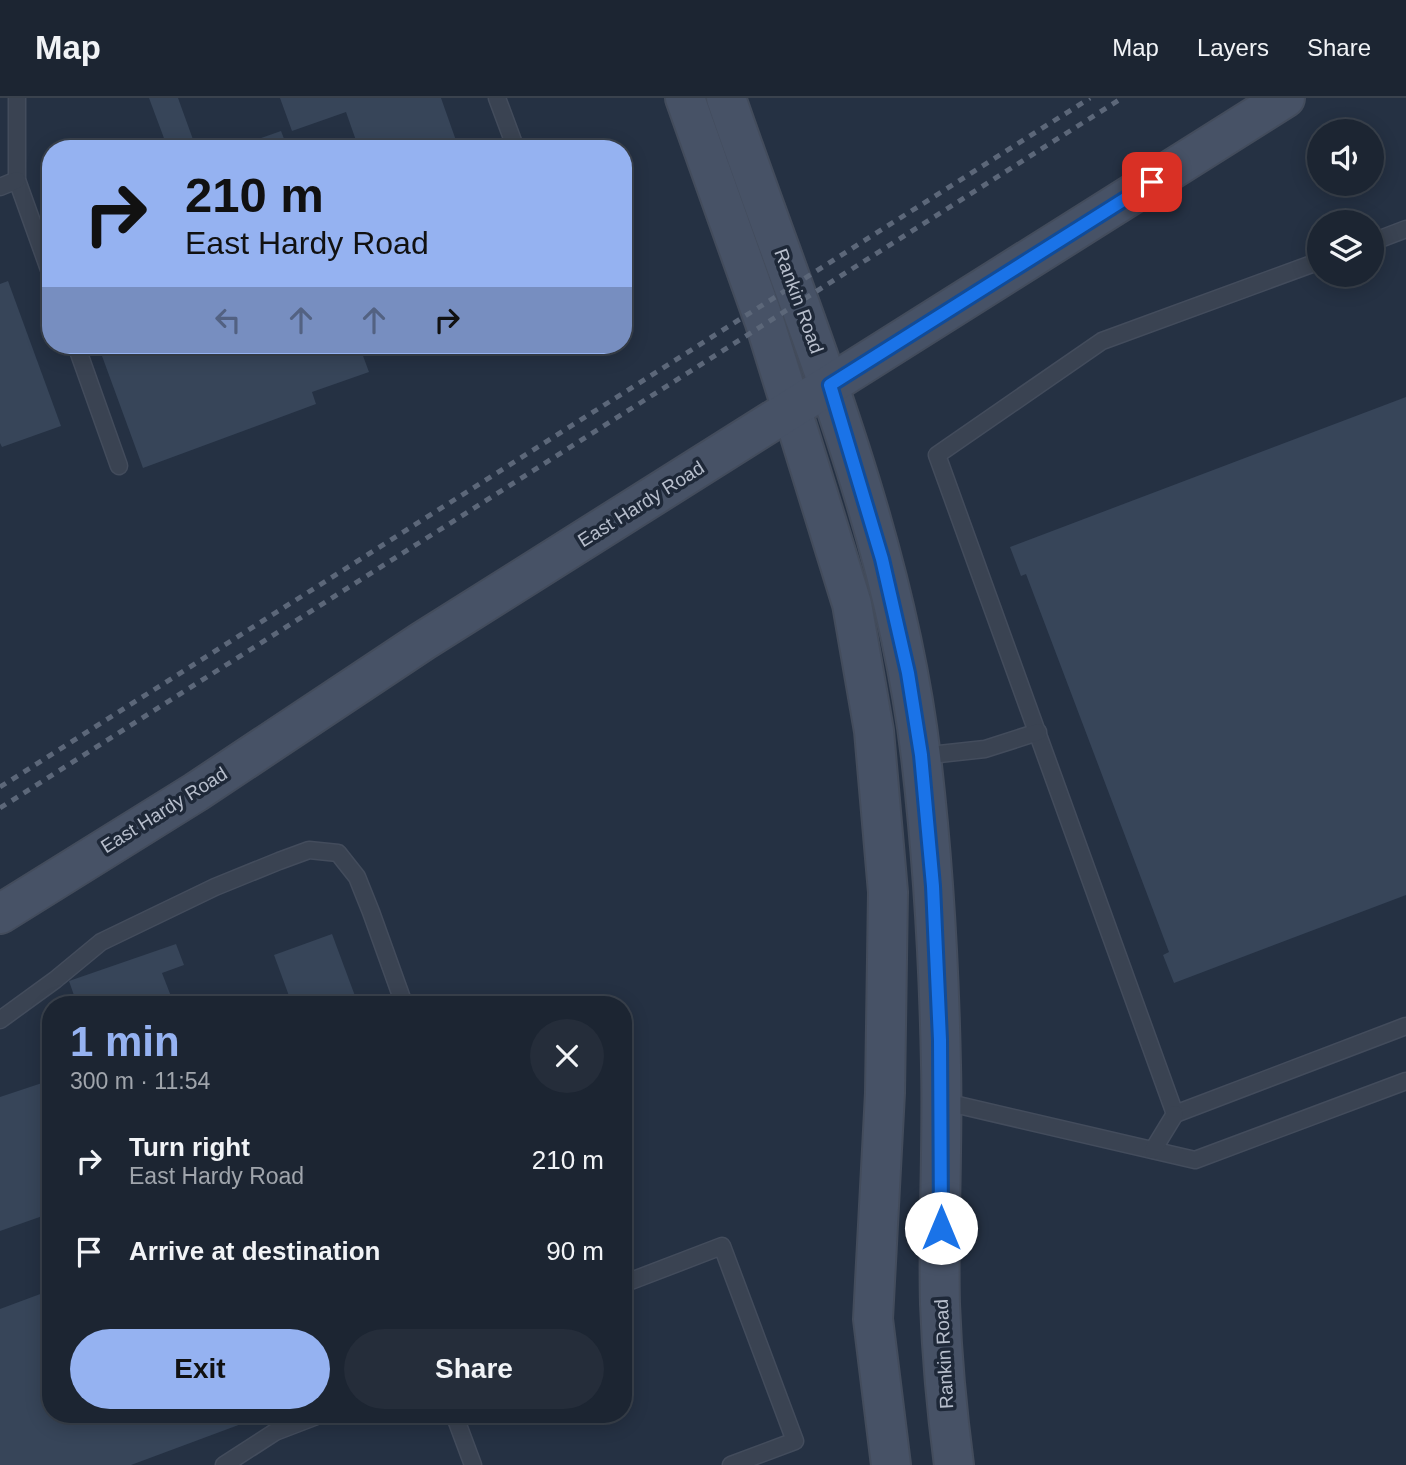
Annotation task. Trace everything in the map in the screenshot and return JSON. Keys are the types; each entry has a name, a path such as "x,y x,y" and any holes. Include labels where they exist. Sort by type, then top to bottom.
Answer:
{"main road":[{"name":"Rankin Road","path":"685,98 765,323 852,604 874,731 888,892 885,1093 873,1319 891,1465"},
{"name":"Rankin Road","path":"726,98 830,385 882,559 908,673 921,755 933,886 941,1066 940,1304 946,1402 954,1465"},
{"name":"East Hardy Road","path":"0,914 196,792 423,641 1285,98"},
{"path":"885,1093 941,1101"}],"lane":[{"path":"17,98 17,180 42,250"},
{"path":"497,98 513,140"},
{"path":"0,187 17,180"},
{"path":"1384,237 1406,229"},
{"path":"1175,1114 937,455 1102,341 1307,266"},
{"path":"79,354 119,466"},
{"path":"921,755 985,749 1038,732"},
{"path":"0,1020 101,942 215,887 309,850 338,853 357,877 401,996"},
{"path":"1153,1150 1175,1114 1406,1026"},
{"path":"941,1101 1195,1160 1406,1081"},
{"path":"632,1281 722,1246 795,1441 731,1465"},
{"path":"224,1465 275,1432 298,1423"},
{"path":"457,1423 473,1465"}],"building":[{"path":"149,98 178,98 193,140 165,140"},
{"path":"280,98 441,98 456,140 356,140 346,112 292,131"},
{"path":"281,131 284,140 256,140"},
{"path":"8,281 61,426 2,447 0,284"},
{"path":"101,354 362,354 369,372 312,392 316,404 143,468"},
{"path":"1406,397 1406,895 1174,983 1163,955 1169,952 1026,574 1021,576 1010,547"},
{"path":"332,934 355,996 289,996 274,955"},
{"path":"176,944 184,965 162,973 171,996 74,996 69,981"},
{"path":"42,1083 42,1216 0,1231 0,1097"},
{"path":"42,1293 42,1423 244,1423 131,1465 0,1465 0,1309"}],"railway":[{"path":"0,787 1090,98"},
{"path":"0,808 1122,98"}],"route":[{"path":"941,1228 940,1040 933,886 921,755 908,673 882,559 830,385 1152,182"}]}
